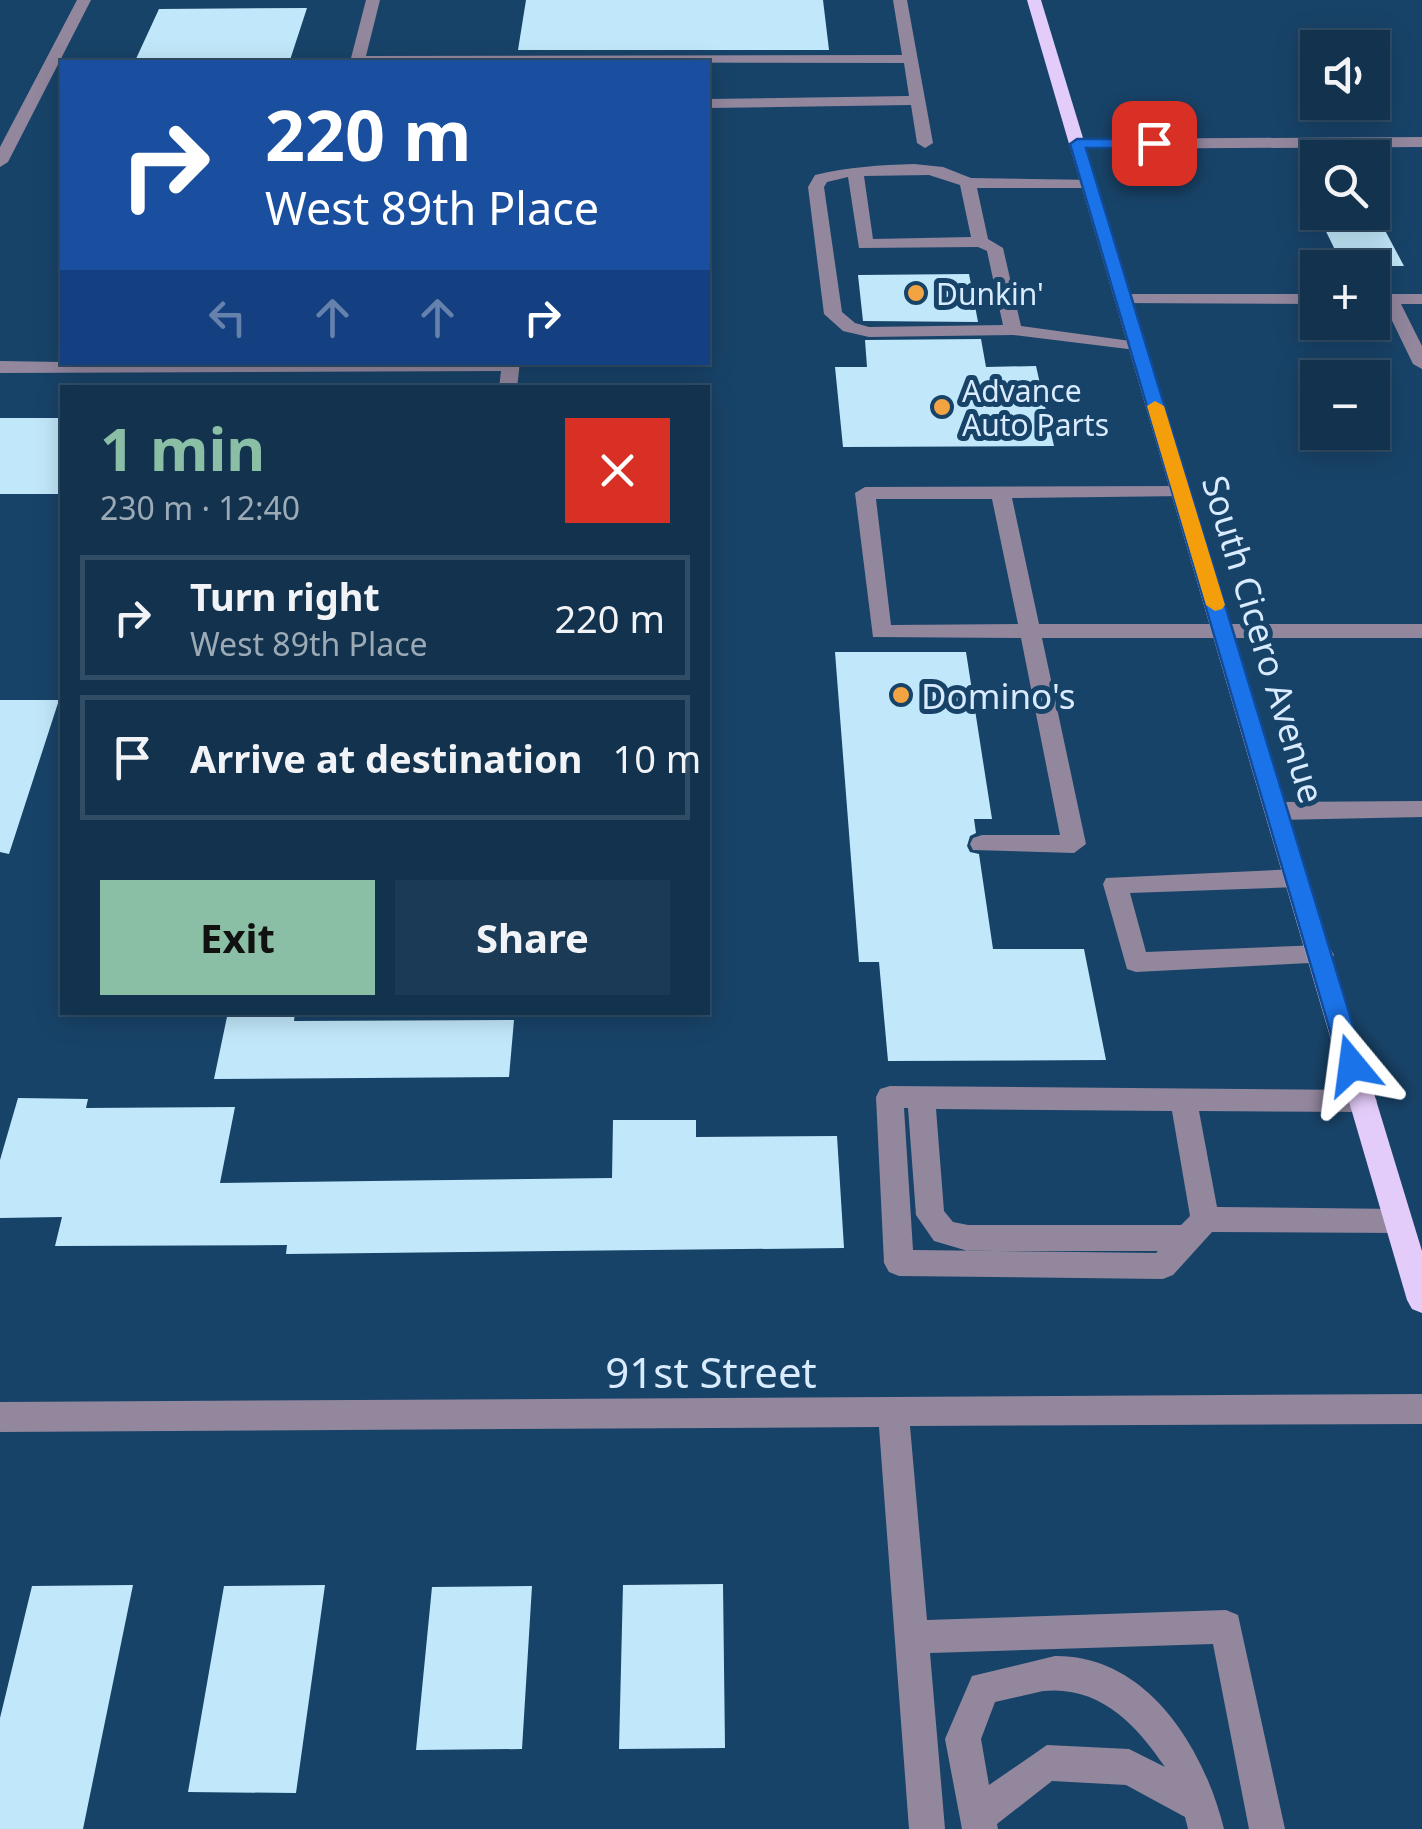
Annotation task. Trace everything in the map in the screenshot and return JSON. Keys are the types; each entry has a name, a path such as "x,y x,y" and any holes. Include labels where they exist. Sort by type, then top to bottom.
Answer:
{"main road":[{"name":"South Cicero Avenue","path":"1034,0 1422,1300"}],"street":[{"path":"0,162 84,0"},
{"path":"358,60 373,0"},
{"path":"900,0 925,143"},
{"path":"710,61 911,60"},
{"path":"710,104 919,100"},
{"path":"1077,144 1422,142"},
{"path":"856,171 864,244 980,242 995,248 1013,330"},
{"path":"980,242 968,184 958,175 937,171 856,171 821,178 816,186 833,314 849,327 869,332 1013,330 1138,347"},
{"path":"968,184 1089,183"},
{"path":"1124,299 1300,299"},
{"path":"1390,299 1422,299"},
{"path":"1390,312 1422,364"},
{"path":"0,368 383,365"},
{"path":"1181,492 865,493 882,632 1422,631"},
{"path":"982,844 1074,844 1002,493"},
{"path":"1277,811 1422,810"},
{"path":"1297,878 1115,884 1136,962 1321,954"},
{"path":"1183,1098 1197,1229 1163,1266 899,1263 890,1097 1183,1098 1363,1101"},
{"path":"921,1097 930,1215 944,1232 968,1238 1398,1221"},
{"name":"91st Street","path":"0,1417 1422,1409"},
{"path":"893,1412 927,1829"},
{"path":"911,1637 1226,1627 1267,1829"},
{"path":"979,1822 963,1739 984,1688 1024,1678 1076,1674 1131,1700 1182,1758 1204,1818"},
{"path":"979,1822 1046,1763 1129,1767 1204,1818"}],"building":[{"path":"526,0 823,0 829,50 518,50"},
{"path":"307,8 290,60 135,60 159,9"},
{"path":"1325,230 1385,230 1404,266 1390,266 1390,250 1335,250"},
{"name":"Dunkin'","path":"969,274 978,322 863,321 858,275"},
{"name":"Advance Auto Parts","path":"981,339 986,367 1036,366 1054,446 843,447 835,367 867,367 865,340"},
{"path":"0,418 60,418 60,494 0,494"},
{"path":"835,652 966,652 992,819 974,819 976,833 970,836 967,846 970,852 979,854 993,949 1084,949 1106,1060 888,1061 879,962 859,962"},
{"path":"0,700 59,700 9,854 0,852"},
{"path":"227,1015 295,1015 294,1021 514,1020 509,1077 214,1079"},
{"path":"18,1098 88,1099 86,1108 235,1107 220,1183 612,1178 613,1120 696,1120 696,1137 837,1136 844,1248 286,1254 287,1245 55,1246 62,1217 0,1218 0,1160"},
{"path":"723,1584 725,1748 619,1749 623,1585"},
{"path":"133,1585 83,1829 0,1829 0,1718 32,1586"},
{"path":"325,1585 296,1793 188,1792 224,1586"},
{"path":"532,1586 522,1749 416,1750 432,1587"}],"slow traffic":[{"path":"1155,406 1215,605"}],"place":[{"name":"Dunkin'","path":"916,293"},
{"name":"Advance Auto Parts","path":"942,407"},
{"name":"Domino's","path":"901,695"}],"route":[{"path":"1154,143 1077,144 1352,1065"}]}
